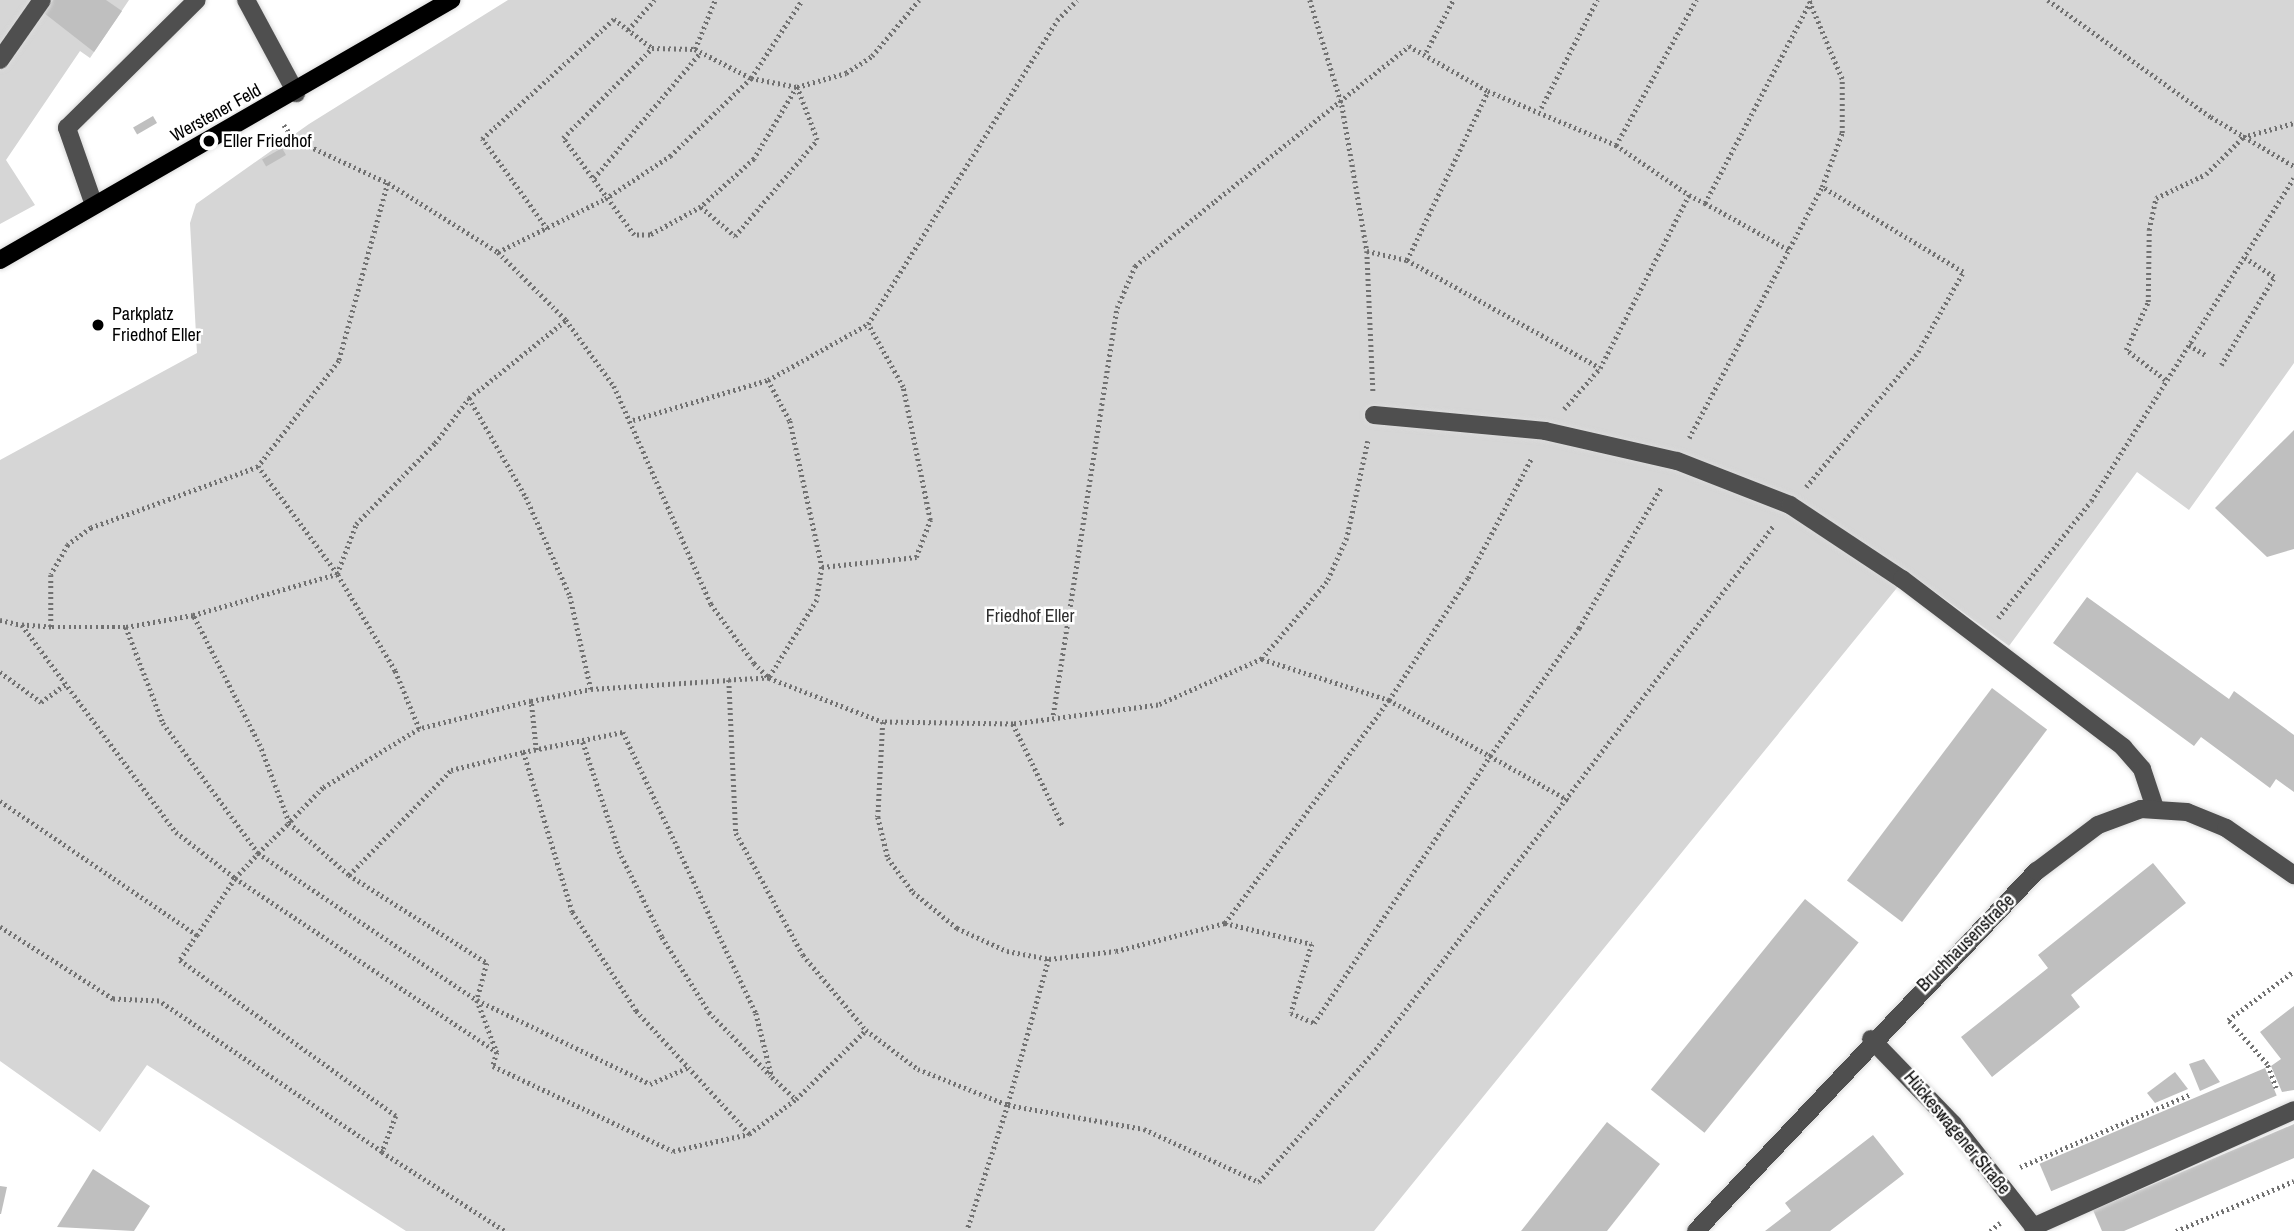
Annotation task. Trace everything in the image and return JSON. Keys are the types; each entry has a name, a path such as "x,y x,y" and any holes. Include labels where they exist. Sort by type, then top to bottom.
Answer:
{"main road":[{"name":"Werstener Feld","path":"0,260 273,107 451,0"}],"street":[{"path":"0,60 42,0"},
{"path":"246,0 296,93"},
{"path":"94,205 67,128 186,4"},
{"path":"1374,415 1545,431 1677,461 1790,505 1982,639 2123,747 2142,769 2155,808"},
{"name":"Bruchhausenstraße","path":"1696,1231 1871,1040 2074,839 2113,817 2155,808 2207,818 2294,875"},
{"name":"Hückeswagener Straße","path":"1871,1040 1999,1182 2035,1229"},
{"path":"2035,1229 2290,1112"}],"path":[{"path":"628,30 654,0"},
{"path":"594,178 698,51 715,0"},
{"path":"498,252 605,200 670,156 751,78 802,0"},
{"path":"547,229 482,139 614,19 652,48 698,51 751,78 797,87 846,73 873,56 919,0"},
{"path":"633,420 768,380 868,324 1058,20 1077,0"},
{"path":"382,1152 396,1116 180,960 236,878 323,788 419,729 591,689 769,678 883,722 972,719 1013,724 1053,715 1158,705 1262,659 1327,582 1347,538 1374,415 1367,251 1342,105 1310,0"},
{"path":"1426,52 1453,0"},
{"path":"1541,108 1597,0"},
{"path":"1616,145 1696,0"},
{"path":"2048,0 2243,137 2294,166"},
{"path":"883,722 878,817 888,859 913,892 957,928 1007,951 1049,958 1116,951 1225,923 1312,944 1291,1013 1314,1023 1490,756 1579,628 1677,461 1822,187 1842,133 1842,79 1809,1"},
{"path":"1705,203 1809,1"},
{"path":"1053,715 1117,308 1135,266 1342,105 1409,46 1426,52 1488,91 1541,108 1616,145 1689,195 1789,250"},
{"path":"652,48 564,138 594,178 605,200 634,235 650,235 701,207 754,159 797,87"},
{"path":"701,207 735,236 817,140 797,87"},
{"path":"1407,260 1488,91"},
{"path":"273,107 293,139 388,183 498,252 566,320 633,420 711,604 769,678"},
{"path":"2165,380 2126,350 2148,302 2148,230 2156,198 2206,174 2243,137 2294,124"},
{"path":"1982,639 2091,501 2242,256 2294,178"},
{"path":"51,627 51,575 68,545 91,528 258,467 339,360 388,183"},
{"path":"729,680 736,833 803,955 866,1030 918,1069 1008,1105 1144,1129 1259,1182 1372,1054 1570,801 1653,677 1790,505 1918,352 1963,272 1822,187"},
{"path":"1225,923 1389,700 1468,578 1545,431 1600,368 1689,195"},
{"path":"1367,251 1407,260 1600,368"},
{"path":"2221,365 2274,277 2242,256"},
{"path":"337,574 356,524 435,443 469,398 566,320"},
{"path":"822,567 916,557 930,520 903,387 868,324"},
{"path":"2189,345 2207,356"},
{"path":"768,380 790,421 822,567 817,600 769,678"},
{"path":"469,398 526,497 570,596 591,689"},
{"path":"258,467 337,574 395,671 419,729"},
{"path":"0,620 51,627 126,627 193,615 337,574"},
{"path":"193,615 260,746 289,823 349,875 487,963 477,1000 498,1052 493,1066 673,1151 749,1134 796,1100 866,1030"},
{"path":"22,625 176,832 236,878 498,1052"},
{"path":"126,627 163,723 258,853 477,1000 650,1084 689,1067"},
{"path":"1262,659 1389,700 1570,801"},
{"path":"0,672 41,702 67,683"},
{"path":"531,701 536,750"},
{"path":"1013,724 1063,826"},
{"path":"349,875 451,770 523,752 583,743 624,732 751,1000 772,1077"},
{"path":"583,743 619,851 662,937 709,1012 796,1100"},
{"path":"523,752 572,912 636,1011 749,1134"},
{"path":"0,801 197,935"},
{"path":"0,927 113,999 159,1001 382,1152 505,1231"},
{"path":"968,1228 1008,1105 1049,958"},
{"path":"2290,1112 2267,1064 2228,1020 2294,971"},
{"path":"1999,1182 2191,1094"},
{"path":"2176,1231 2294,1181"}],"green space":[{"path":"0,0 129,0 90,58 80,51 6,160 35,205 0,224"},
{"name":"Friedhof Eller","path":"508,0 2294,0 2294,363 2189,510 2137,472 2009,646 1909,573 1374,1231 406,1231 147,1065 100,1132 0,1061 0,460 197,353 190,223 196,204 309,124"}],"building":[{"path":"53,0 106,0 122,11 94,52 44,13"},
{"path":"153,116 157,123 137,134 133,127"},
{"path":"282,148 286,155 266,166 262,160"},
{"path":"2294,430 2294,549 2267,557 2215,508"},
{"path":"2087,597 2229,699 2234,691 2294,735 2294,792 2276,779 2270,788 2201,737 2194,746 2053,643"},
{"path":"1992,688 2047,730 1902,922 1847,880"},
{"path":"2153,863 2186,903 2071,995 2080,1007 1992,1077 1961,1037 2048,968 2038,955"},
{"path":"1805,899 1859,942 1704,1133 1651,1089"},
{"path":"2294,1006 2294,1090 2282,1092 2271,1066 2281,1059 2260,1032"},
{"path":"2204,1059 2220,1082 2200,1091 2189,1064"},
{"path":"2265,1068 2277,1096 2051,1191 2039,1164"},
{"path":"2175,1072 2188,1089 2155,1103 2147,1093"},
{"path":"1607,1122 1660,1164 1607,1231 1521,1231"},
{"path":"2294,1124 2294,1158 2124,1231 2102,1231 2093,1210"},
{"path":"1873,1135 1904,1174 1830,1231 1765,1231 1791,1211 1785,1203"},
{"path":"93,1169 150,1206 134,1231 57,1227"},
{"path":"0,1186 7,1187 1,1214 0,1214"}],"place":[{"name":"Eller Friedhof","path":"209,141"},
{"name":"Parkplatz Friedhof Eller","path":"98,325"}]}
